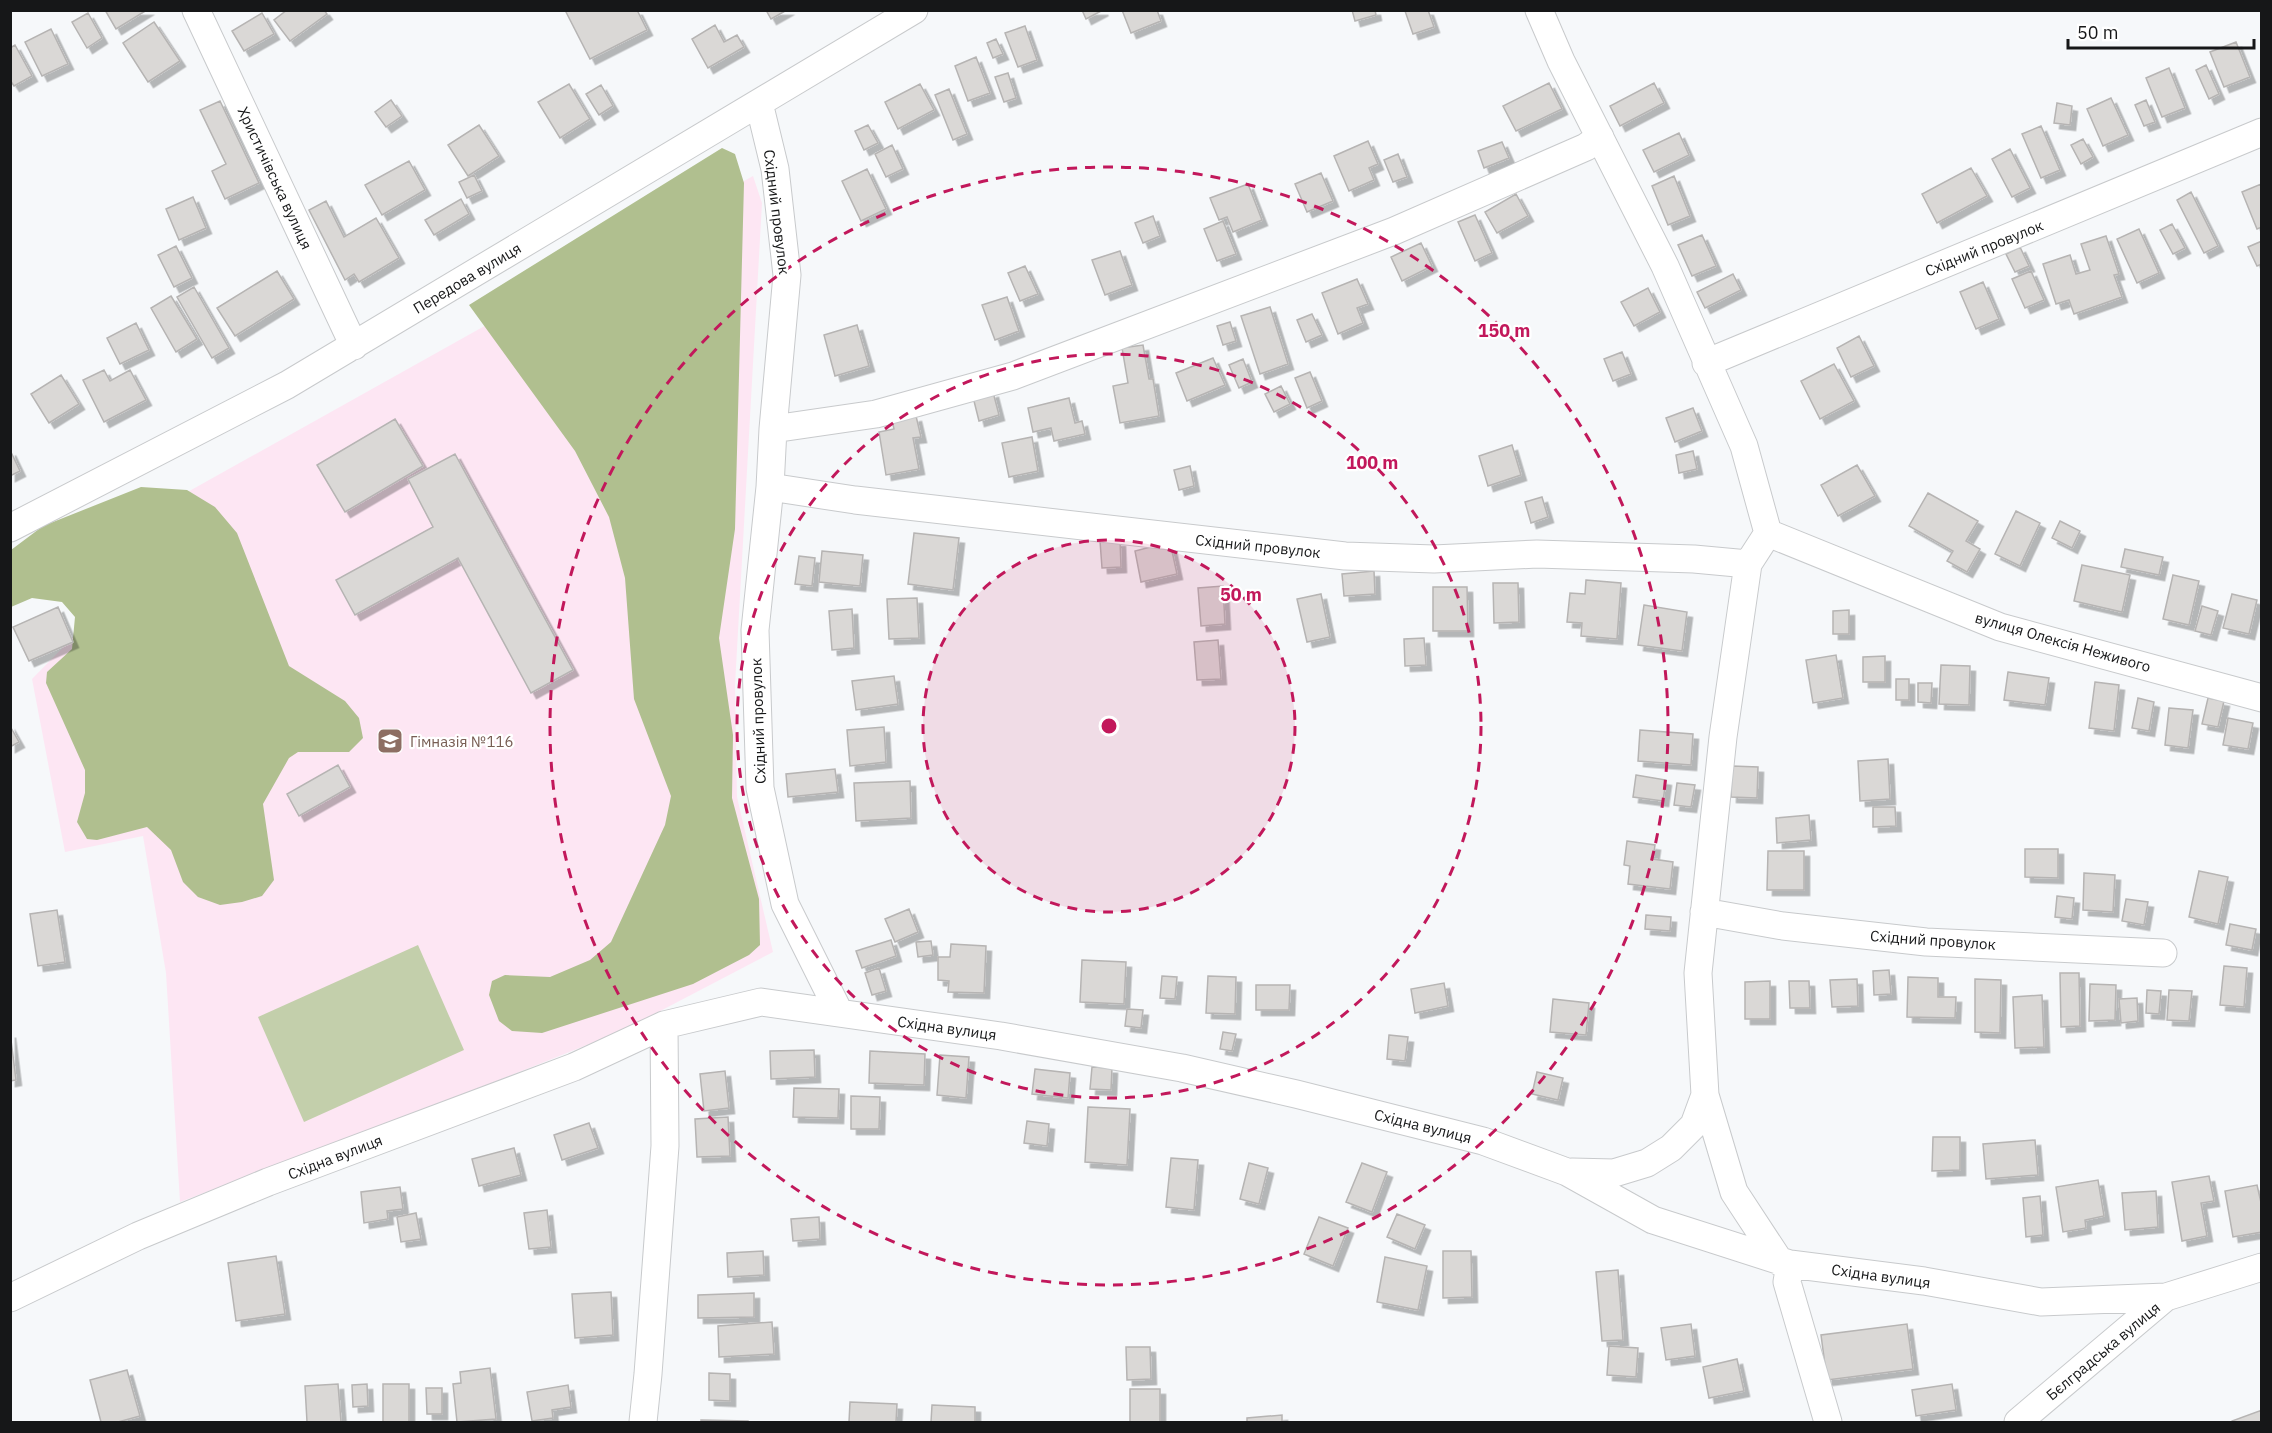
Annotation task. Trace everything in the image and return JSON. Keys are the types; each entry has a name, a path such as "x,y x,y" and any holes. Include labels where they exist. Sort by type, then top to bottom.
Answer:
{"street":[{"name":"Передова вулиця","path":"10,528 287,385 914,10"},
{"path":"1539,10 1560,62 1665,266 1744,446 1768,533 1749,564 1723,737 1698,973 1705,1095 1734,1192 1785,1263 1787,1282 1828,1422"},
{"name":"Христичівська вулиця","path":"207,14 354,346"},
{"name":"Східний провулок","path":"759,103 775,169 787,274 770,487 755,630 760,788 785,904 839,1012"},
{"name":"Східний провулок","path":"1706,363 2262,132"},
{"path":"773,429 876,414 1013,376 1394,231 1586,147 1600,137"},
{"name":"Східний провулок","path":"770,487 855,501 1345,556 1434,559 1537,554 1694,559 1749,564"},
{"name":"вулиця Олексія Неживого","path":"1768,533 2000,627 2262,698"},
{"name":"Східний провулок","path":"1704,912 1783,926 1926,942 2163,952"},
{"name":"Східна вулиця","path":"10,1298 138,1236 268,1182 574,1067 664,1025 761,1002 1001,1036 1182,1068 1484,1141 1567,1172 1653,1220 1785,1263 1924,1281 2041,1302 2166,1298"},
{"path":"643,1422 665,1146 664,1025"},
{"path":"1567,1172 1614,1173 1647,1163 1671,1148 1694,1125 1705,1095"},
{"name":"Бєлградська вулиця","path":"2018,1422 2166,1298 2262,1267"}],"shaded area":[{"name":"Гімназія №116","path":"753,176 762,203 735,685 737,797 773,952 622,1031 180,1202 166,973 143,836 65,852 32,679 88,622 57,565"}],"green space":[{"path":"722,148 735,154 744,183 735,529 719,638 733,735 732,798 759,899 760,945 749,955 693,984 542,1033 512,1031 499,1021 489,995 492,981 505,975 550,977 590,960 611,942 665,825 671,796 634,699 625,578 609,517 575,451 469,305"},
{"path":"141,487 187,490 215,507 237,533 289,666 345,701 359,718 363,738 349,752 298,752 289,758 263,804 274,880 262,896 242,902 220,905 198,897 183,882 171,850 147,827 97,840 87,839 77,822 85,793 85,770 46,683 47,672 72,649 75,617 62,602 32,598 11,607 11,550 43,526"},
{"path":"418,945 464,1050 304,1122 258,1017"}],"building":[{"path":"105,10 147,10 116,29"},
{"path":"287,10 324,10 327,14 290,41 274,20"},
{"path":"565,10 637,10 647,30 590,59"},
{"path":"766,10 787,10 771,19"},
{"path":"1082,10 1103,10 1086,19"},
{"path":"1122,10 1157,10 1161,21 1131,33"},
{"path":"1352,10 1375,10 1376,15 1355,21"},
{"path":"1428,10 1434,27 1413,34 1405,11"},
{"path":"88,13 102,38 87,48 72,22"},
{"path":"262,13 274,34 244,51 232,31"},
{"path":"154,22 180,61 148,82 123,43"},
{"path":"715,25 724,42 737,35 744,47 708,68 692,39"},
{"path":"1025,26 1037,60 1018,67 1005,33"},
{"path":"51,29 68,64 42,76 25,42"},
{"path":"996,39 1003,54 993,58 987,43"},
{"path":"2236,42 2250,77 2224,87 2210,52"},
{"path":"15,45 32,76 14,86 10,80 10,48"},
{"path":"976,57 990,93 968,101 955,66"},
{"path":"2206,65 2219,94 2209,99 2196,70"},
{"path":"2169,68 2185,108 2162,117 2146,78"},
{"path":"1008,73 1016,98 1004,102 995,77"},
{"path":"1549,83 1562,109 1516,131 1503,106"},
{"path":"1654,83 1664,103 1620,126 1610,106"},
{"path":"569,84 590,119 560,138 538,102"},
{"path":"920,84 934,110 898,129 885,102"},
{"path":"601,85 613,106 599,115 586,94"},
{"path":"949,89 967,134 953,140 935,95"},
{"path":"2111,98 2128,135 2103,146 2087,109"},
{"path":"391,100 402,116 386,127 375,112"},
{"path":"2146,100 2155,122 2144,126 2135,105"},
{"path":"220,101 259,183 225,199 212,171 226,164 200,110"},
{"path":"2057,103 2072,106 2070,125 2054,123"},
{"path":"479,125 499,156 468,176 448,145"},
{"path":"868,125 878,143 864,150 855,131"},
{"path":"2041,126 2060,170 2041,178 2022,134"},
{"path":"1679,133 1689,155 1654,172 1643,150"},
{"path":"2083,139 2093,157 2081,164 2071,145"},
{"path":"1368,141 1378,164 1369,168 1374,180 1349,191 1334,156"},
{"path":"1502,142 1509,158 1484,168 1478,151"},
{"path":"892,145 903,169 886,177 875,154"},
{"path":"2010,149 2030,188 2012,197 1992,159"},
{"path":"1398,154 1407,177 1393,182 1384,160"},
{"path":"409,161 425,190 382,215 365,185"},
{"path":"1971,168 1987,196 1937,223 1922,194"},
{"path":"867,169 886,209 861,221 842,181"},
{"path":"1321,173 1333,201 1307,212 1295,184"},
{"path":"474,175 482,191 467,198 459,182"},
{"path":"1674,176 1690,216 1668,225 1652,186"},
{"path":"1248,184 1262,220 1233,232 1227,217 1219,220 1210,198"},
{"path":"2261,184 2262,227 2257,229 2242,192"},
{"path":"2191,192 2218,246 2204,253 2177,200"},
{"path":"1516,194 1528,216 1497,233 1485,212"},
{"path":"193,197 206,228 179,240 166,209"},
{"path":"461,199 469,214 434,235 425,220"},
{"path":"326,201 344,237 376,218 399,258 359,282 354,274 345,280 309,210"},
{"path":"1475,215 1492,253 1475,261 1458,222"},
{"path":"1153,216 1160,236 1143,243 1135,223"},
{"path":"1223,221 1236,254 1217,261 1204,229"},
{"path":"2172,224 2185,248 2173,254 2160,230"},
{"path":"2139,229 2159,273 2137,283 2117,239"},
{"path":"1702,235 1716,266 1692,276 1678,245"},
{"path":"2106,236 2119,274 2114,275 2122,297 2074,314 2069,300 2056,304 2043,264 2070,255 2076,274 2090,270 2081,244"},
{"path":"2262,241 2262,264 2257,266 2248,247"},
{"path":"1421,243 1432,266 1402,281 1391,257"},
{"path":"176,246 192,278 174,287 158,255"},
{"path":"2020,247 2029,266 2015,272 2006,254"},
{"path":"1120,251 1132,285 1105,295 1092,260"},
{"path":"1025,266 1038,294 1020,301 1008,273"},
{"path":"277,271 294,299 235,336 217,308"},
{"path":"2031,271 2044,300 2025,308 2012,279"},
{"path":"1733,274 1741,290 1705,308 1697,292"},
{"path":"1357,279 1368,304 1357,308 1363,323 1338,334 1322,293"},
{"path":"1983,282 1999,319 1976,329 1960,292"},
{"path":"194,287 229,348 212,358 177,297"},
{"path":"1648,288 1660,312 1634,326 1621,302"},
{"path":"171,296 197,339 176,352 151,308"},
{"path":"1007,297 1019,331 995,340 982,305"},
{"path":"1270,307 1288,364 1260,374 1241,316"},
{"path":"1312,314 1322,335 1306,342 1297,320"},
{"path":"1230,322 1236,341 1223,345 1217,326"},
{"path":"136,323 149,350 120,364 107,338"},
{"path":"857,325 869,366 835,376 824,335"},
{"path":"1859,336 1874,366 1851,377 1837,348"},
{"path":"1143,345 1149,379 1153,379 1159,416 1120,423 1113,386 1128,383 1122,348"},
{"path":"1622,352 1631,374 1613,381 1604,359"},
{"path":"1213,358 1225,385 1187,401 1176,373"},
{"path":"1243,359 1252,382 1239,388 1229,365"},
{"path":"1834,364 1854,401 1820,419 1801,381"},
{"path":"104,370 110,381 130,370 146,400 104,422 83,380"},
{"path":"1310,372 1322,401 1307,408 1295,378"},
{"path":"61,375 79,404 49,423 31,394"},
{"path":"1281,386 1290,404 1274,412 1265,394"},
{"path":"993,392 999,415 979,421 973,397"},
{"path":"1069,398 1075,423 1082,421 1085,434 1054,441 1051,428 1033,432 1028,408"},
{"path":"1693,408 1702,431 1675,442 1666,418"},
{"path":"916,416 921,437 913,438 919,469 886,475 879,432 894,429 892,420"},
{"path":"395,419 423,466 345,512 317,465"},
{"path":"1032,437 1038,471 1009,477 1002,443"},
{"path":"1512,445 1521,475 1488,486 1479,456"},
{"path":"10,450 20,471 10,476"},
{"path":"1693,451 1697,469 1679,473 1676,455"},
{"path":"455,454 573,670 531,693 458,558 355,615 336,580 433,527 408,479"},
{"path":"1857,465 1875,496 1838,516 1821,485"},
{"path":"1190,466 1194,486 1179,490 1174,470"},
{"path":"1928,493 1978,521 1966,541 1980,549 1967,572 1947,561 1953,551 1909,526"},
{"path":"1542,497 1548,517 1531,523 1525,502"},
{"path":"2016,511 2040,523 2020,566 1995,554"},
{"path":"2060,521 2080,531 2072,548 2052,538"},
{"path":"914,533 959,538 953,590 908,584"},
{"path":"1100,541 1120,541 1121,567 1102,568"},
{"path":"1170,542 1177,574 1141,582 1135,551"},
{"path":"2125,549 2163,557 2159,575 2121,567"},
{"path":"822,551 863,555 860,586 819,582"},
{"path":"799,556 815,558 812,586 795,584"},
{"path":"2082,565 2130,575 2122,612 2074,601"},
{"path":"1374,571 1375,594 1344,596 1342,574"},
{"path":"2173,575 2199,581 2189,625 2163,619"},
{"path":"1586,580 1621,583 1617,639 1581,636 1582,623 1567,622 1570,593 1585,594"},
{"path":"1493,583 1518,583 1519,622 1494,623"},
{"path":"1223,586 1225,624 1201,626 1198,588"},
{"path":"1433,587 1467,587 1468,631 1433,631"},
{"path":"1321,594 1330,637 1307,642 1297,599"},
{"path":"2232,594 2257,600 2249,634 2223,628"},
{"path":"917,598 919,638 889,639 887,599"},
{"path":"1644,605 1687,612 1682,651 1638,645"},
{"path":"2202,606 2218,611 2211,635 2195,631"},
{"path":"58,607 73,642 29,661 13,627"},
{"path":"852,609 854,648 832,650 829,611"},
{"path":"1849,610 1849,634 1833,634 1833,611"},
{"path":"1424,638 1426,665 1405,666 1404,639"},
{"path":"1218,640 1221,679 1197,680 1194,642"},
{"path":"1836,655 1843,698 1813,703 1806,660"},
{"path":"1885,656 1885,682 1863,682 1863,657"},
{"path":"1941,665 1970,666 1969,705 1939,704"},
{"path":"2008,672 2049,678 2045,705 2004,700"},
{"path":"894,676 898,704 856,710 852,681"},
{"path":"1896,679 1909,679 1909,700 1896,700"},
{"path":"2095,682 2119,685 2114,731 2089,728"},
{"path":"1918,683 1932,683 1931,703 1918,702"},
{"path":"2138,698 2154,702 2149,731 2132,728"},
{"path":"2208,698 2224,701 2218,727 2202,724"},
{"path":"2169,708 2193,710 2188,748 2165,745"},
{"path":"2228,718 2253,723 2248,749 2223,745"},
{"path":"10,726 19,742 10,747"},
{"path":"884,727 886,762 850,766 847,730"},
{"path":"1640,730 1693,734 1691,765 1638,761"},
{"path":"1888,759 1890,799 1860,801 1858,761"},
{"path":"338,765 350,787 299,816 287,794"},
{"path":"1732,766 1758,767 1757,798 1731,797"},
{"path":"835,769 838,792 788,797 786,774"},
{"path":"1636,775 1666,780 1663,801 1633,797"},
{"path":"910,781 911,818 856,821 854,783"},
{"path":"1677,783 1695,785 1691,807 1674,805"},
{"path":"1873,807 1895,807 1896,826 1873,827"},
{"path":"1809,815 1811,840 1777,843 1776,818"},
{"path":"1627,841 1655,845 1653,859 1673,862 1670,889 1628,884 1630,866 1624,865"},
{"path":"2025,849 2058,849 2058,878 2025,877"},
{"path":"1768,851 1804,851 1804,890 1767,890"},
{"path":"2199,871 2228,877 2218,924 2189,917"},
{"path":"2084,873 2115,875 2113,912 2083,910"},
{"path":"2057,896 2074,898 2072,919 2055,917"},
{"path":"2126,899 2148,902 2144,925 2122,921"},
{"path":"909,909 918,932 895,942 885,919"},
{"path":"57,910 65,962 38,966 30,914"},
{"path":"1646,915 1671,917 1670,931 1645,929"},
{"path":"2230,924 2256,929 2252,950 2226,945"},
{"path":"891,940 896,956 862,968 856,951"},
{"path":"931,941 933,955 918,957 916,942"},
{"path":"951,944 986,946 984,993 948,992 949,981 938,980 938,957 950,957"},
{"path":"1082,960 1126,962 1124,1004 1080,1002"},
{"path":"2224,966 2247,968 2244,1007 2220,1005"},
{"path":"879,968 886,991 872,995 865,973"},
{"path":"1889,970 1891,994 1874,995 1873,971"},
{"path":"2060,973 2079,973 2080,1026 2061,1027"},
{"path":"1162,976 1177,977 1175,999 1160,998"},
{"path":"1208,976 1236,977 1235,1014 1206,1013"},
{"path":"1908,977 1938,978 1938,997 1956,997 1955,1018 1907,1017"},
{"path":"1857,979 1858,1006 1832,1007 1830,980"},
{"path":"1975,979 2001,980 2000,1033 1975,1032"},
{"path":"1770,981 1770,1019 1745,1019 1745,982"},
{"path":"1789,981 1809,981 1810,1008 1790,1008"},
{"path":"1444,983 1448,1006 1415,1013 1411,989"},
{"path":"2090,984 2116,985 2115,1020 2089,1021"},
{"path":"1256,985 1290,985 1289,1010 1256,1010"},
{"path":"2147,990 2161,991 2159,1014 2146,1013"},
{"path":"2169,990 2192,991 2189,1021 2167,1020"},
{"path":"2042,995 2044,1047 2015,1048 2013,997"},
{"path":"2137,998 2138,1021 2121,1023 2119,999"},
{"path":"1553,999 1589,1003 1586,1035 1550,1032"},
{"path":"1127,1009 1143,1010 1141,1028 1125,1026"},
{"path":"10,1032 16,1080 10,1081"},
{"path":"1223,1032 1236,1034 1232,1051 1220,1049"},
{"path":"1389,1035 1408,1037 1405,1061 1387,1059"},
{"path":"814,1050 815,1077 771,1079 770,1051"},
{"path":"870,1051 925,1054 924,1085 869,1083"},
{"path":"940,1055 969,1057 966,1098 937,1095"},
{"path":"1092,1067 1112,1068 1111,1090 1090,1089"},
{"path":"1035,1069 1070,1073 1068,1098 1032,1094"},
{"path":"725,1071 729,1108 704,1111 700,1074"},
{"path":"1537,1072 1563,1078 1558,1100 1532,1094"},
{"path":"794,1088 839,1089 838,1118 793,1117"},
{"path":"851,1096 880,1097 879,1129 851,1129"},
{"path":"1088,1107 1130,1109 1127,1165 1085,1162"},
{"path":"728,1117 730,1156 697,1157 695,1119"},
{"path":"1027,1121 1049,1124 1047,1146 1024,1143"},
{"path":"589,1123 598,1148 562,1160 554,1135"},
{"path":"1933,1137 1960,1137 1960,1170 1932,1171"},
{"path":"2035,1140 2038,1175 1986,1179 1983,1144"},
{"path":"514,1148 521,1175 479,1186 472,1159"},
{"path":"1171,1158 1198,1160 1194,1210 1166,1207"},
{"path":"1249,1163 1268,1168 1259,1204 1240,1199"},
{"path":"1362,1163 1387,1172 1372,1212 1346,1202"},
{"path":"2209,1176 2214,1201 2201,1203 2207,1236 2182,1241 2172,1182"},
{"path":"2098,1180 2104,1216 2085,1220 2086,1228 2063,1232 2056,1187"},
{"path":"2257,1185 2262,1207 2262,1232 2233,1237 2225,1191"},
{"path":"400,1187 403,1209 387,1211 388,1219 364,1223 361,1192"},
{"path":"2156,1191 2158,1227 2125,1230 2122,1193"},
{"path":"2040,1196 2043,1235 2026,1237 2023,1198"},
{"path":"547,1210 551,1247 529,1249 524,1213"},
{"path":"416,1213 421,1239 401,1242 397,1217"},
{"path":"1397,1214 1425,1225 1415,1249 1387,1237"},
{"path":"819,1217 820,1239 793,1241 791,1219"},
{"path":"1319,1217 1348,1228 1333,1266 1304,1254"},
{"path":"763,1251 764,1275 728,1277 727,1253"},
{"path":"1443,1251 1471,1251 1472,1297 1443,1298"},
{"path":"276,1256 285,1314 236,1321 228,1263"},
{"path":"1385,1257 1427,1266 1418,1310 1377,1302"},
{"path":"1618,1270 1623,1340 1602,1341 1596,1272"},
{"path":"611,1292 613,1335 575,1338 572,1294"},
{"path":"754,1293 754,1317 698,1318 698,1295"},
{"path":"772,1322 774,1354 719,1357 718,1326"},
{"path":"1691,1324 1695,1356 1666,1360 1661,1328"},
{"path":"1907,1324 1913,1369 1827,1380 1821,1335"},
{"path":"1609,1346 1638,1348 1636,1377 1607,1375"},
{"path":"1126,1347 1150,1347 1151,1379 1127,1380"},
{"path":"1737,1359 1744,1391 1709,1398 1703,1367"},
{"path":"490,1368 496,1419 457,1422 453,1384 461,1383 460,1372"},
{"path":"127,1370 140,1416 118,1422 101,1422 90,1380"},
{"path":"709,1373 730,1374 730,1401 709,1400"},
{"path":"338,1384 341,1422 307,1422 305,1386"},
{"path":"367,1384 368,1406 353,1407 352,1385"},
{"path":"383,1384 409,1384 409,1422 383,1422"},
{"path":"1952,1384 1956,1410 1916,1416 1912,1390"},
{"path":"568,1385 571,1407 552,1410 553,1418 532,1421 527,1392"},
{"path":"426,1388 442,1388 442,1414 427,1414"},
{"path":"1130,1389 1160,1389 1160,1422 1130,1422"},
{"path":"850,1402 897,1404 896,1422 849,1422"},
{"path":"932,1405 975,1407 975,1422 931,1422"},
{"path":"2262,1410 2262,1422 2232,1422 2232,1421"},
{"path":"1282,1415 1282,1422 1247,1422 1247,1418"},
{"path":"701,1420 748,1421 748,1422 701,1422"}],"place":[{"name":"Гімназія №116","path":"390,741"}]}
